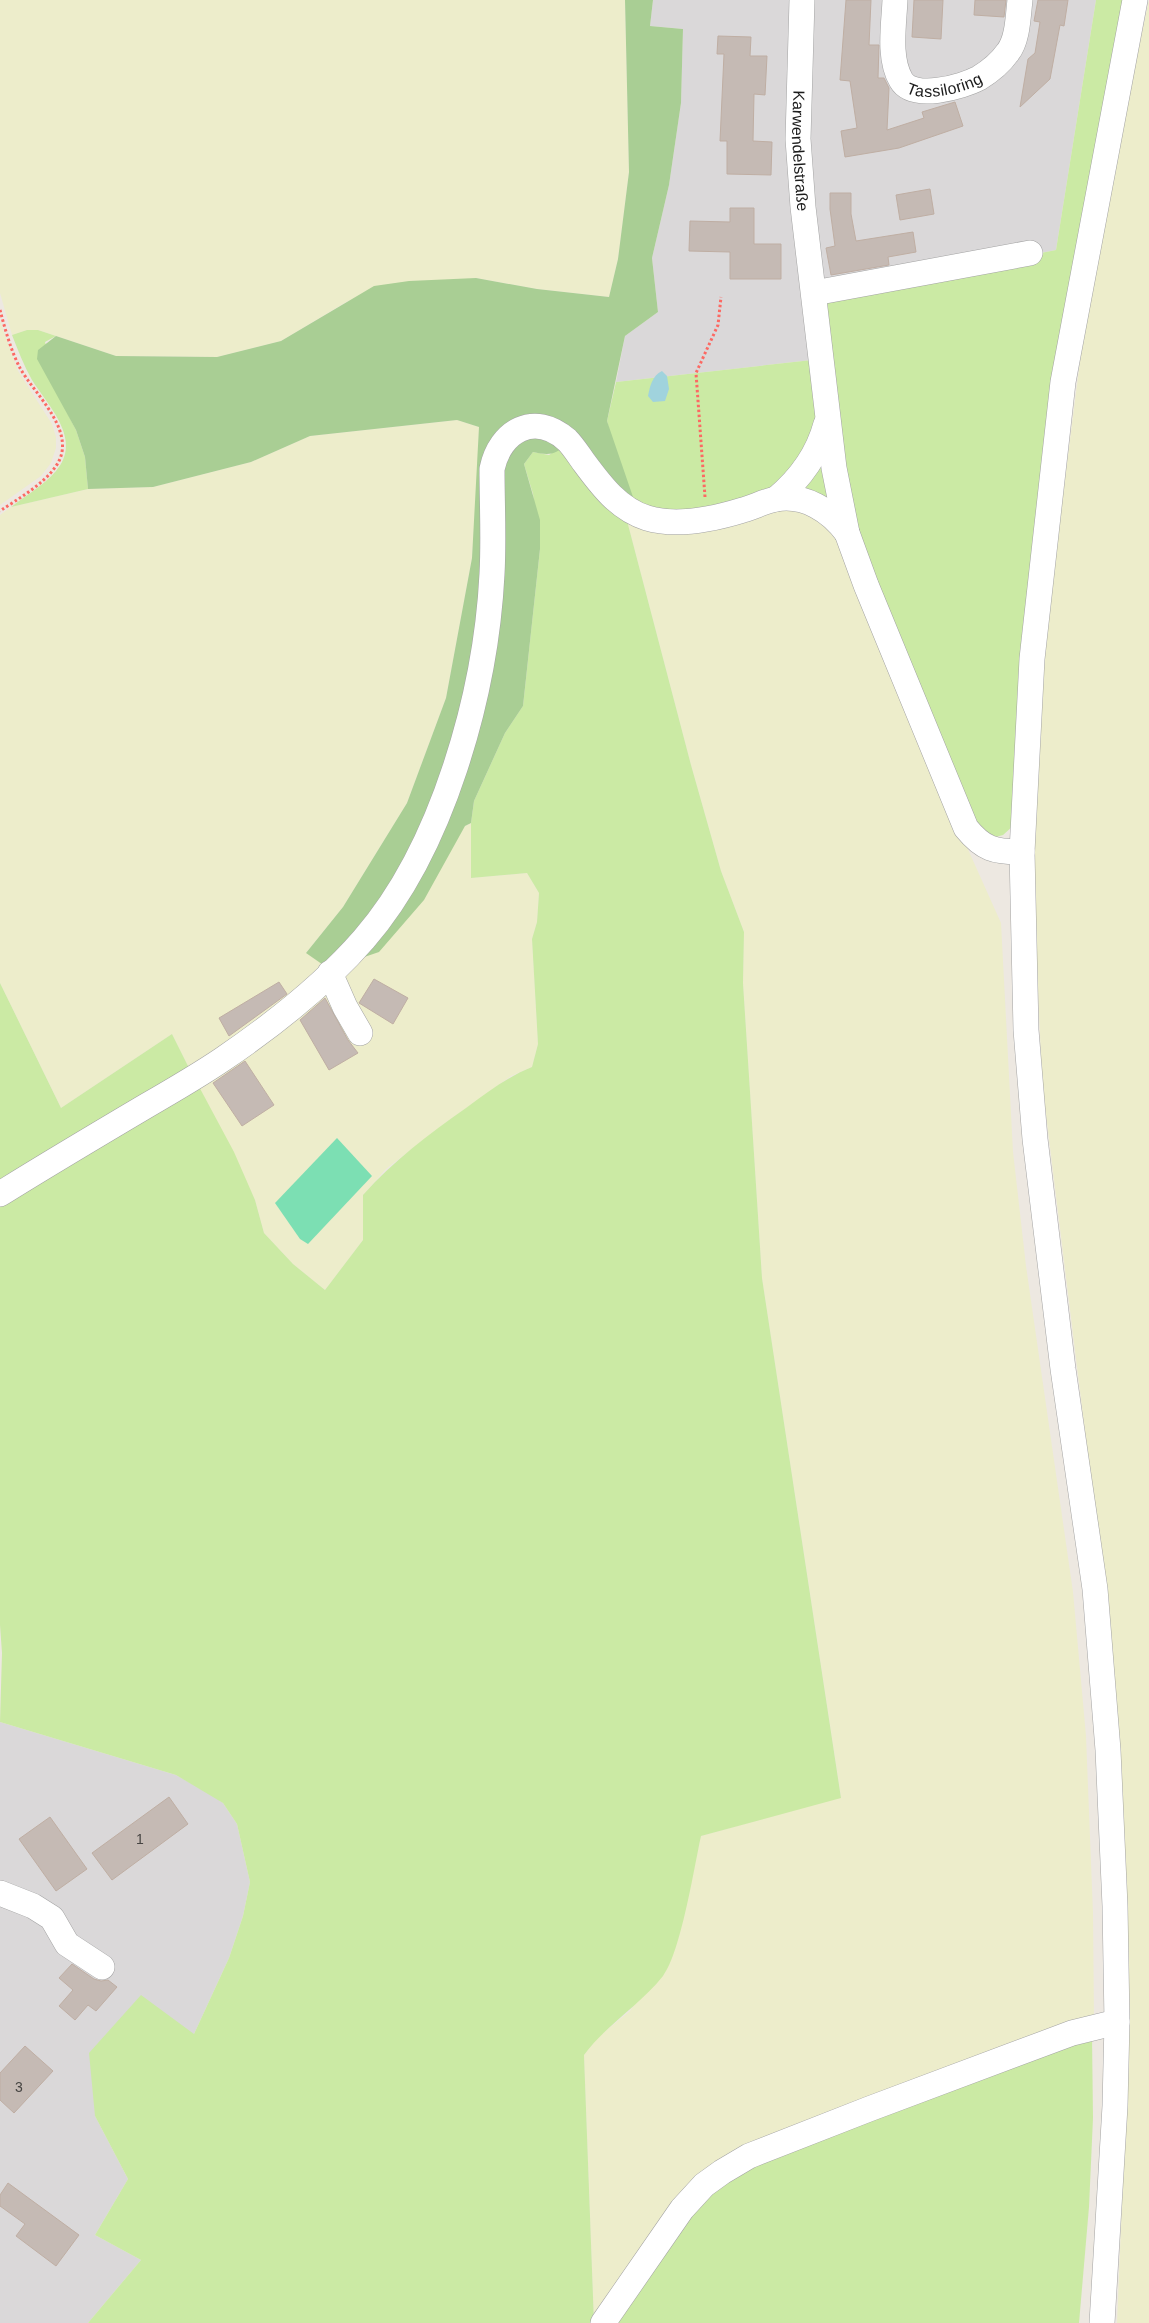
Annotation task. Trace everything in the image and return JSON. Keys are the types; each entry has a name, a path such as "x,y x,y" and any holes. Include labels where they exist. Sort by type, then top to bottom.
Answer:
{"street":[{"name":"Karwendelstraße","path":"802,0 798,139 803,207 834,468 847,533 866,586 966,828 980,844 990,849 1022,852"},
{"name":"Tassiloring","path":"895,0 893,44 896,65 901,80 909,88 921,92 947,89 968,83 981,77 997,64 1009,52 1014,36 1020,0"},
{"path":"1102,2323 1115,2106 1117,2022 1115,1906 1106,1722 1095,1589 1063,1369 1035,1139 1026,1030 1022,852 1032,659 1063,382 1136,0"},
{"path":"814,298 1030,254"},
{"path":"0,1194 223,1059 330,974 364,939 400,891 421,852 462,747 482,658 488,619 492,572 492,469 494,458 502,443 518,429 538,426 550,430 568,441 602,487 631,511 647,518 665,521 688,521 741,511 776,499 788,489 814,455 828,419"},
{"path":"776,499 798,500 813,505 838,520 847,533"},
{"path":"330,974 360,1033"},
{"path":"0,1893 33,1906 52,1918 67,1944 102,1967"},
{"path":"603,2323 682,2209 704,2185 749,2156 1072,2033 1117,2022"}],"path":[{"path":"712,517 703,492 696,373 718,325 721,297"},
{"path":"0,310 19,367 59,427 62,441 57,465 46,477 0,511"}],"shaded area":[{"path":"653,0 1096,0 1056,250 821,297 812,360 616,382 625,336 658,312 652,258 669,185 681,103 683,29 650,26"},
{"path":"0,1722 176,1775 212,1795 223,1803 237,1824 250,1882 243,1916 229,1958 194,2034 95,2116 128,2179 95,2235 141,2260 88,2323 0,2323"}],"green space":[{"path":"0,0 625,0 629,172 618,259 609,297 537,289 476,278 348,301 281,341 217,357 116,356 38,330 27,330 12,335 0,293"},
{"path":"625,0 653,0 650,26 683,29 681,103 669,185 652,258 658,312 625,336 607,421 633,497 611,487 565,444 558,451 551,454 533,452 524,464 540,520 540,549 523,706 505,733 474,801 471,823 465,826 424,900 379,952 329,969 306,953 343,907 407,803 446,698 472,558 479,427 457,420 310,436 251,462 153,487 88,489 85,457 76,430 37,359 38,350 56,336 116,356 217,357 281,341 374,286 409,281 476,278 537,289 609,297 618,259 629,172"},
{"path":"1096,0 1123,0 1013,826 1003,835 996,837 970,823 848,504 821,297 1056,250"},
{"path":"1149,0 1149,2323 1117,2323 1130,2012 1126,1873 1104,1586 1042,1082 1032,847 1041,668 1083,338 1110,181"},
{"path":"0,321 18,371 52,424 56,437 56,448 51,463 41,476 0,505"},
{"path":"27,330 38,330 56,336 45,342 60,399 76,430 85,457 88,489 11,507 40,486 56,471 63,459 66,448 61,424 29,375 12,335"},
{"path":"812,360 818,424 781,487 694,515 629,503 607,421 616,382"},
{"path":"457,420 479,427 478,469 472,558 446,698 407,803 343,907 306,953 471,823 471,878 527,873 539,893 537,922 532,939 538,1044 532,1067 511,1076 444,1124 386,1169 363,1195 363,1240 325,1290 293,1264 264,1233 255,1200 172,1034 61,1108 0,983 0,515 11,507 88,489 153,487 251,462 310,436"},
{"path":"565,444 625,513 691,765 721,871 744,932 743,983 762,1278 841,1798 701,1836 681,1930 670,1964 654,1987 602,2034 584,2055 594,2323 88,2323 141,2260 95,2235 128,2179 95,2116 89,2053 141,1995 194,2034 229,1958 243,1916 250,1882 237,1824 223,1803 176,1775 0,1722 2,1653 0,1625 0,1200 196,1081 234,1152 255,1200 264,1233 293,1264 325,1290 363,1240 363,1195 412,1148 498,1085 532,1067 538,1044 532,939 537,922 539,893 527,873 471,878 471,823 474,801 505,733 523,706 540,549 533,494 524,464 533,452 549,455"},
{"path":"823,456 829,504 798,491"},
{"path":"807,508 839,534 962,836 1001,923 1013,1152 1026,1266 1073,1592 1086,1736 1093,1913 1094,2022 594,2323 584,2055 597,2038 630,2011 678,1939 701,1836 841,1797 762,1278 743,983 744,932 721,871 691,765 625,513"},
{"path":"0,983 61,1108 172,1034 191,1072 0,1186"},
{"path":"337,1138 372,1176 308,1244 300,1239 275,1203"},
{"path":"1092,2036 1093,2118 1089,2207 1079,2323 609,2323 653,2253 731,2172"}],"water":[{"path":"662,371 667,376 669,389 665,401 653,402 648,396 652,382"}],"building":[{"path":"846,0 871,0 869,45 879,45 878,78 884,78 889,88 887,130 924,118 922,112 955,102 963,126 899,148 845,157 841,131 857,128 850,81 840,80"},
{"path":"914,0 943,0 941,39 912,37"},
{"path":"975,0 1006,0 1004,17 974,15"},
{"path":"1038,0 1068,0 1064,26 1060,25 1050,79 1020,107 1028,59 1035,53 1040,22 1034,21"},
{"path":"718,36 751,37 750,56 767,56 765,95 754,94 753,141 772,142 771,175 727,174 727,141 720,141 724,54 717,54"},
{"path":"930,189 934,214 900,220 896,195"},
{"path":"830,193 851,193 851,214 856,241 913,232 916,252 888,257 889,265 831,275 826,248 835,246 830,209"},
{"path":"730,208 754,208 754,244 781,244 781,279 730,279 730,252 689,251 690,221 730,222"},
{"path":"374,979 408,998 393,1024 359,1003"},
{"path":"279,982 287,994 229,1036 219,1018"},
{"path":"325,998 348,1040 358,1053 329,1070 300,1020"},
{"path":"245,1061 274,1105 242,1126 213,1083"},
{"path":"169,1797 188,1824 112,1880 92,1853"},
{"path":"50,1817 87,1869 56,1891 19,1839"},
{"path":"72,1964 94,1979 108,1980 117,1987 96,2011 88,2005 75,2020 59,2006 73,1990 59,1978"},
{"path":"25,2046 53,2071 14,2113 0,2100 0,2073"},
{"path":"8,2183 79,2235 56,2266 16,2236 25,2224 0,2206 0,2195"}]}
